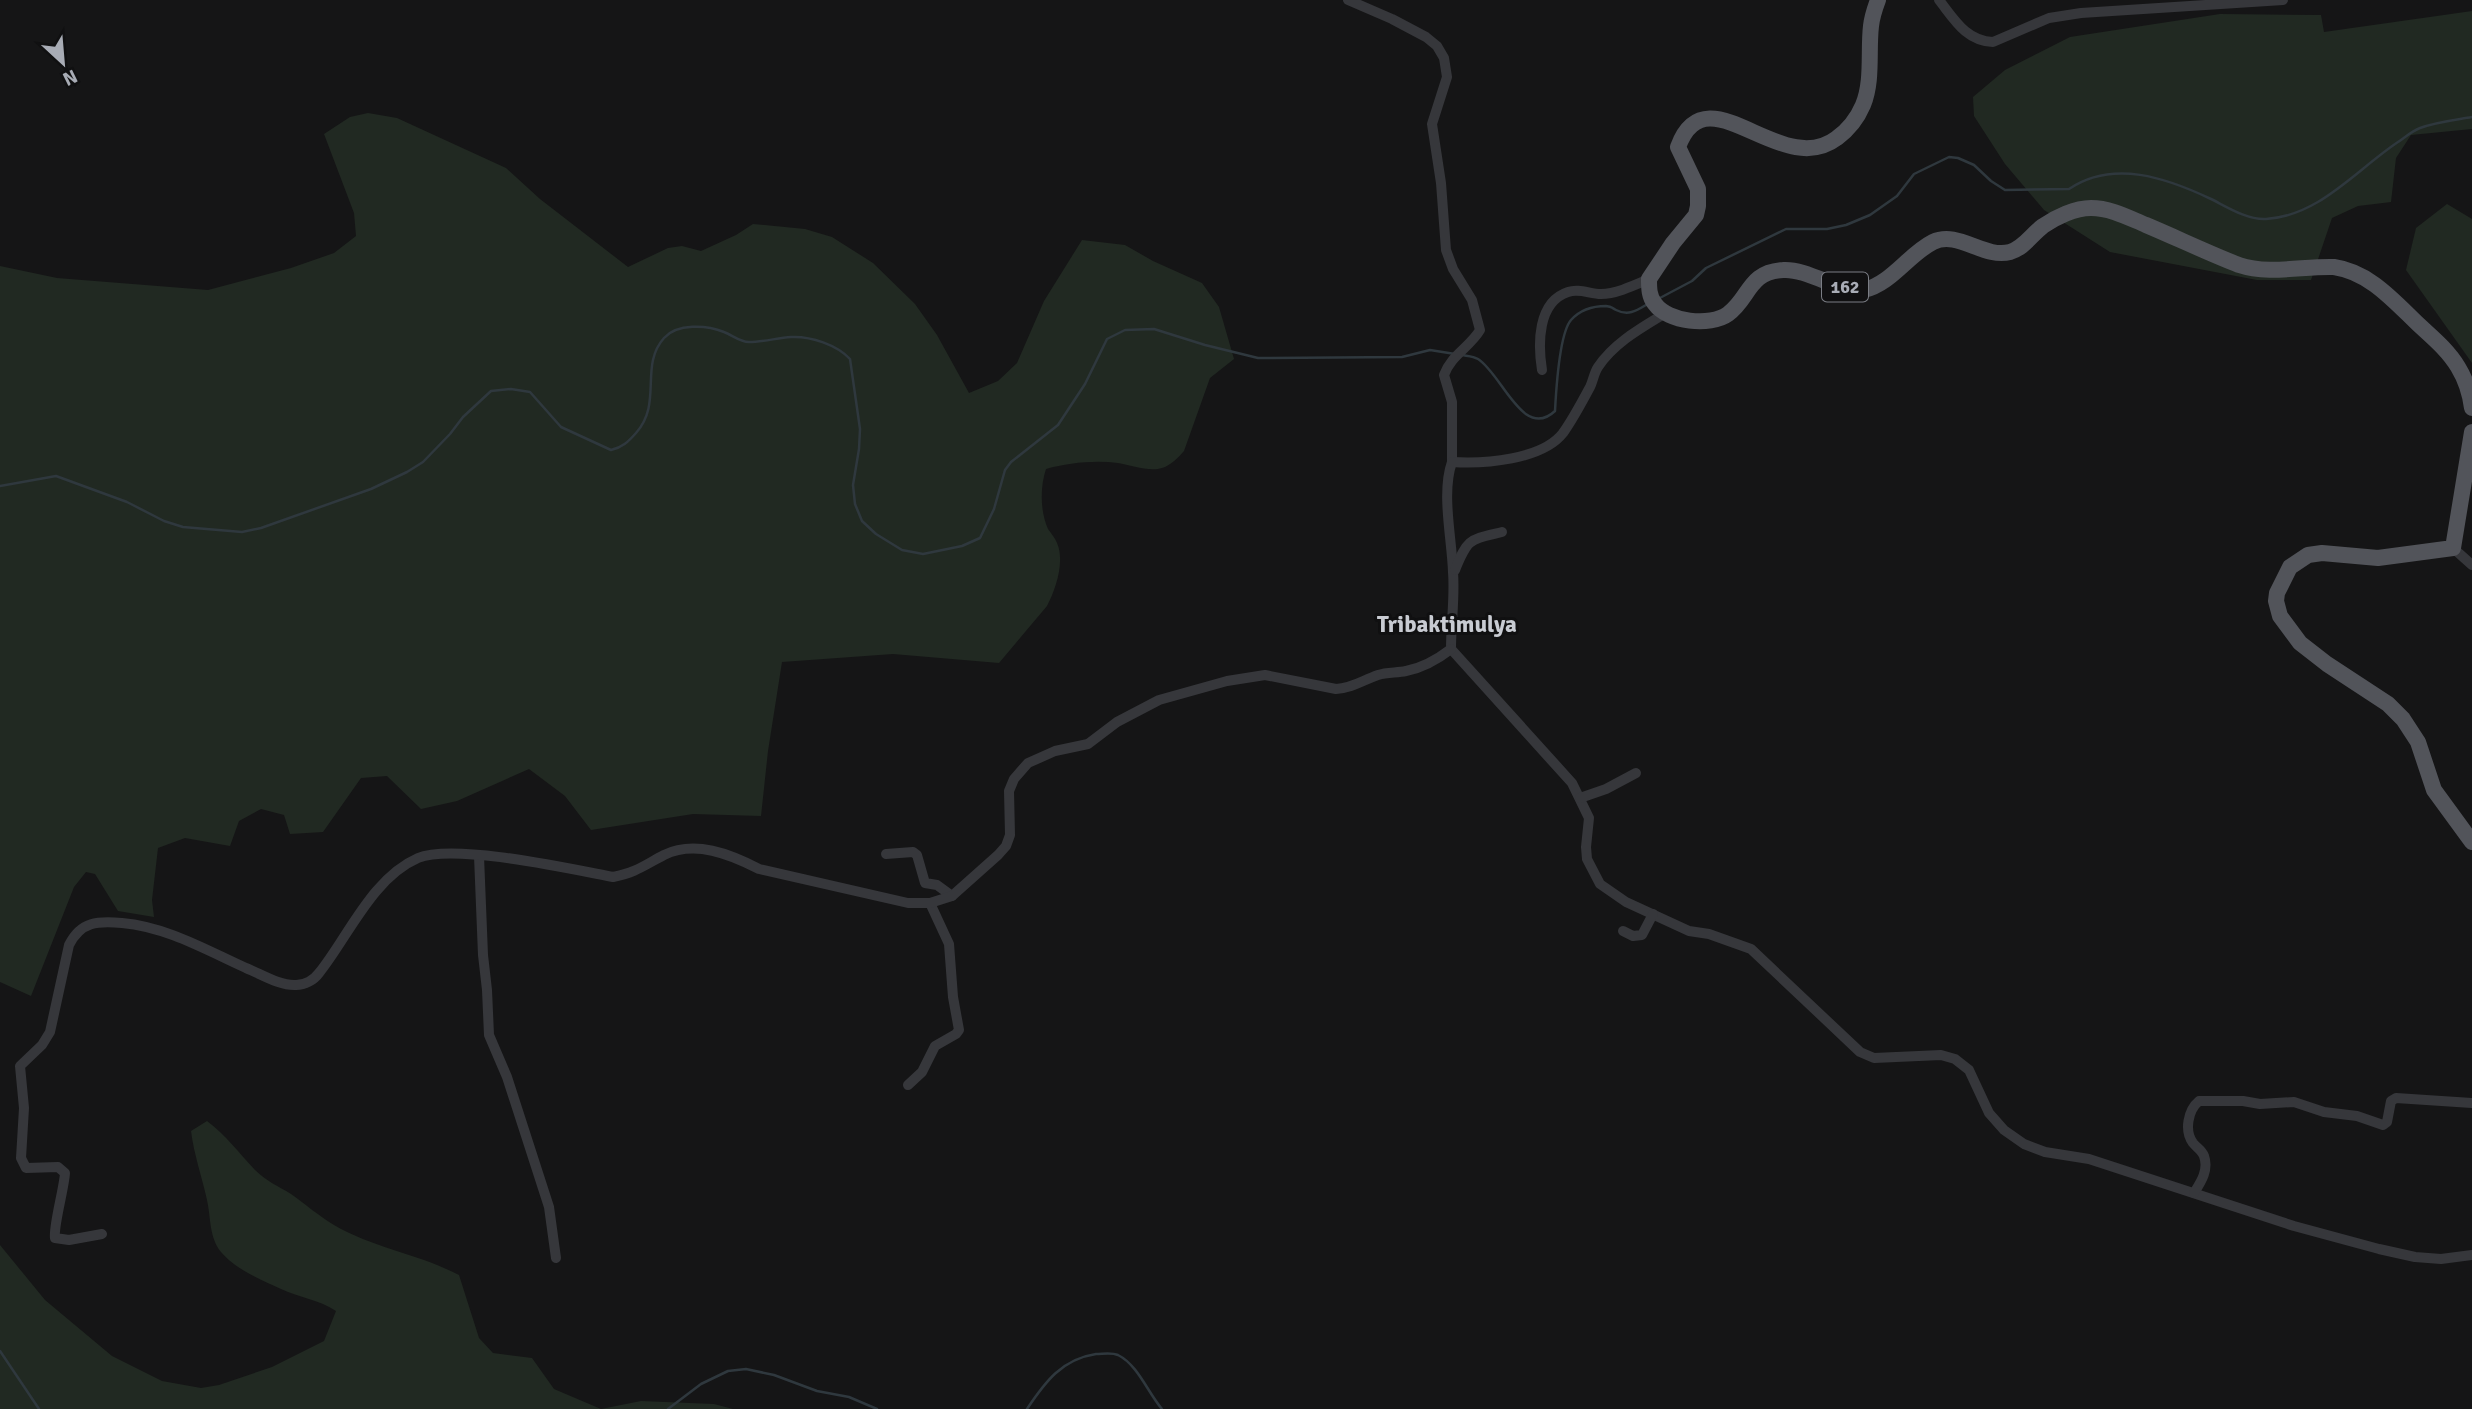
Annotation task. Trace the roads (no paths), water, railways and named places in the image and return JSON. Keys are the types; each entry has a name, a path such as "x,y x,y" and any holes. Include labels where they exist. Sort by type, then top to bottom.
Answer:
{"main road":[{"path":"1664,314 1652,300 1649,279 1696,215 1698,188 1678,147 1683,135 1691,125 1712,118 1739,125 1769,141 1792,148 1811,149 1830,143 1854,121 1863,104 1868,86 1871,23 1878,0"},
{"name":"162","path":"1664,314 1681,318 1718,319 1735,308 1752,283 1770,272 1781,270 1801,271 1851,289 1864,290 1878,284 1935,241 1952,240 1991,252 2011,252 2023,245 2042,226 2055,219 2078,209 2093,208 2130,218 2241,266 2265,269 2334,267 2363,277 2387,294 2454,360 2467,386 2472,408"},
{"path":"2472,432 2453,548 2378,558 2322,553 2308,555 2290,568 2277,593 2276,601 2280,616 2300,643 2388,704 2403,719 2417,742 2434,790 2472,842"}],"street":[{"path":"1348,0 1426,37 1441,51 1447,67 1447,77 1433,124 1446,250 1453,269 1472,300 1480,330 1474,341 1452,360 1444,375 1452,402 1452,462 1448,499 1454,574 1451,649 1555,763 1580,798 1589,818 1586,847 1600,884 1626,902 1689,931 1709,934 1751,949 1867,1056 1941,1055 1955,1059 1969,1070 1989,1113 2004,1130 2024,1144 2045,1152 2089,1159 2294,1226 2403,1254 2441,1259 2472,1255"},
{"path":"1939,0 1967,34 1984,42 2003,39 2049,18 2184,2 2283,0"},
{"path":"1542,370 1539,335 1546,312 1560,296 1574,291 1609,292 1649,279"},
{"path":"1452,462 1466,463 1511,457 1546,447 1566,428 1598,367 1625,338 1664,314"},
{"path":"1454,574 1464,548 1470,542 1502,532"},
{"path":"2453,548 2472,565"},
{"path":"102,1234 69,1240 55,1238 54,1230 65,1173 58,1167 26,1168 22,1158 24,1108 19,1069 42,1045 50,1032 69,945 74,935 83,927 98,921 142,926 165,932 283,983 294,985 304,984 318,975 367,902 398,871 418,858 431,855 479,856 613,877 646,867 665,855 698,848 737,857 760,869 908,903 930,903 952,896 1006,846 1011,827 1009,791 1013,779 1028,763 1043,755 1088,744 1117,722 1159,700 1227,681 1265,675 1346,688 1380,674 1407,671 1424,665 1440,658 1451,649"},
{"path":"1580,798 1636,773"},
{"path":"887,854 913,852 917,855 926,883 937,884 952,896"},
{"path":"479,856 489,1035 511,1090 548,1207 556,1258"},
{"path":"908,1085 922,1072 935,1046 960,1030 953,997 949,944 930,903"},
{"path":"1623,931 1633,936 1642,935 1653,914"},
{"path":"2194,1194 2205,1171 2204,1155 2191,1140 2188,1132 2192,1108 2199,1101 2244,1101 2260,1104 2294,1101 2324,1112 2357,1116 2383,1125 2387,1122 2391,1101 2396,1098 2472,1103"}],"waterway":[{"path":"1658,299 1692,281 1706,268 1786,229 1827,229 1870,215 1897,196 1914,174 1949,157 1974,165 2005,190 2069,189 2086,180 2122,173 2176,184 2244,215 2266,219 2285,216 2320,201 2417,129 2472,117"},
{"path":"1462,355 1476,358 1487,367 1523,412 1533,418 1543,418 1555,411 1561,350 1571,320 1583,311 1596,307 1608,306 1628,313 1646,305"},
{"path":"0,486 56,476 127,502 164,521 183,527 242,532 261,528 371,489 407,472 423,462 463,417 491,391 511,389 530,392 561,427 611,450 628,442 644,421 650,397 653,360 664,338 676,330 701,327 727,333 746,342 807,338 823,342 850,359 860,429 853,485 855,504 862,521 876,534 902,550 923,554 962,546 980,538 994,509 1005,470 1011,462 1058,425 1085,384 1107,339 1125,330 1154,329 1258,358 1402,357 1430,350 1455,354"},
{"path":"0,1351 39,1409"},
{"path":"1027,1409 1048,1381 1064,1366 1084,1357 1110,1353 1118,1355 1131,1365 1162,1409"},
{"path":"668,1409 701,1384 728,1371 746,1369 774,1375 817,1391 849,1397 877,1409"}],"district":[{"name":"Tribaktimulya","path":"1447,624"}]}
